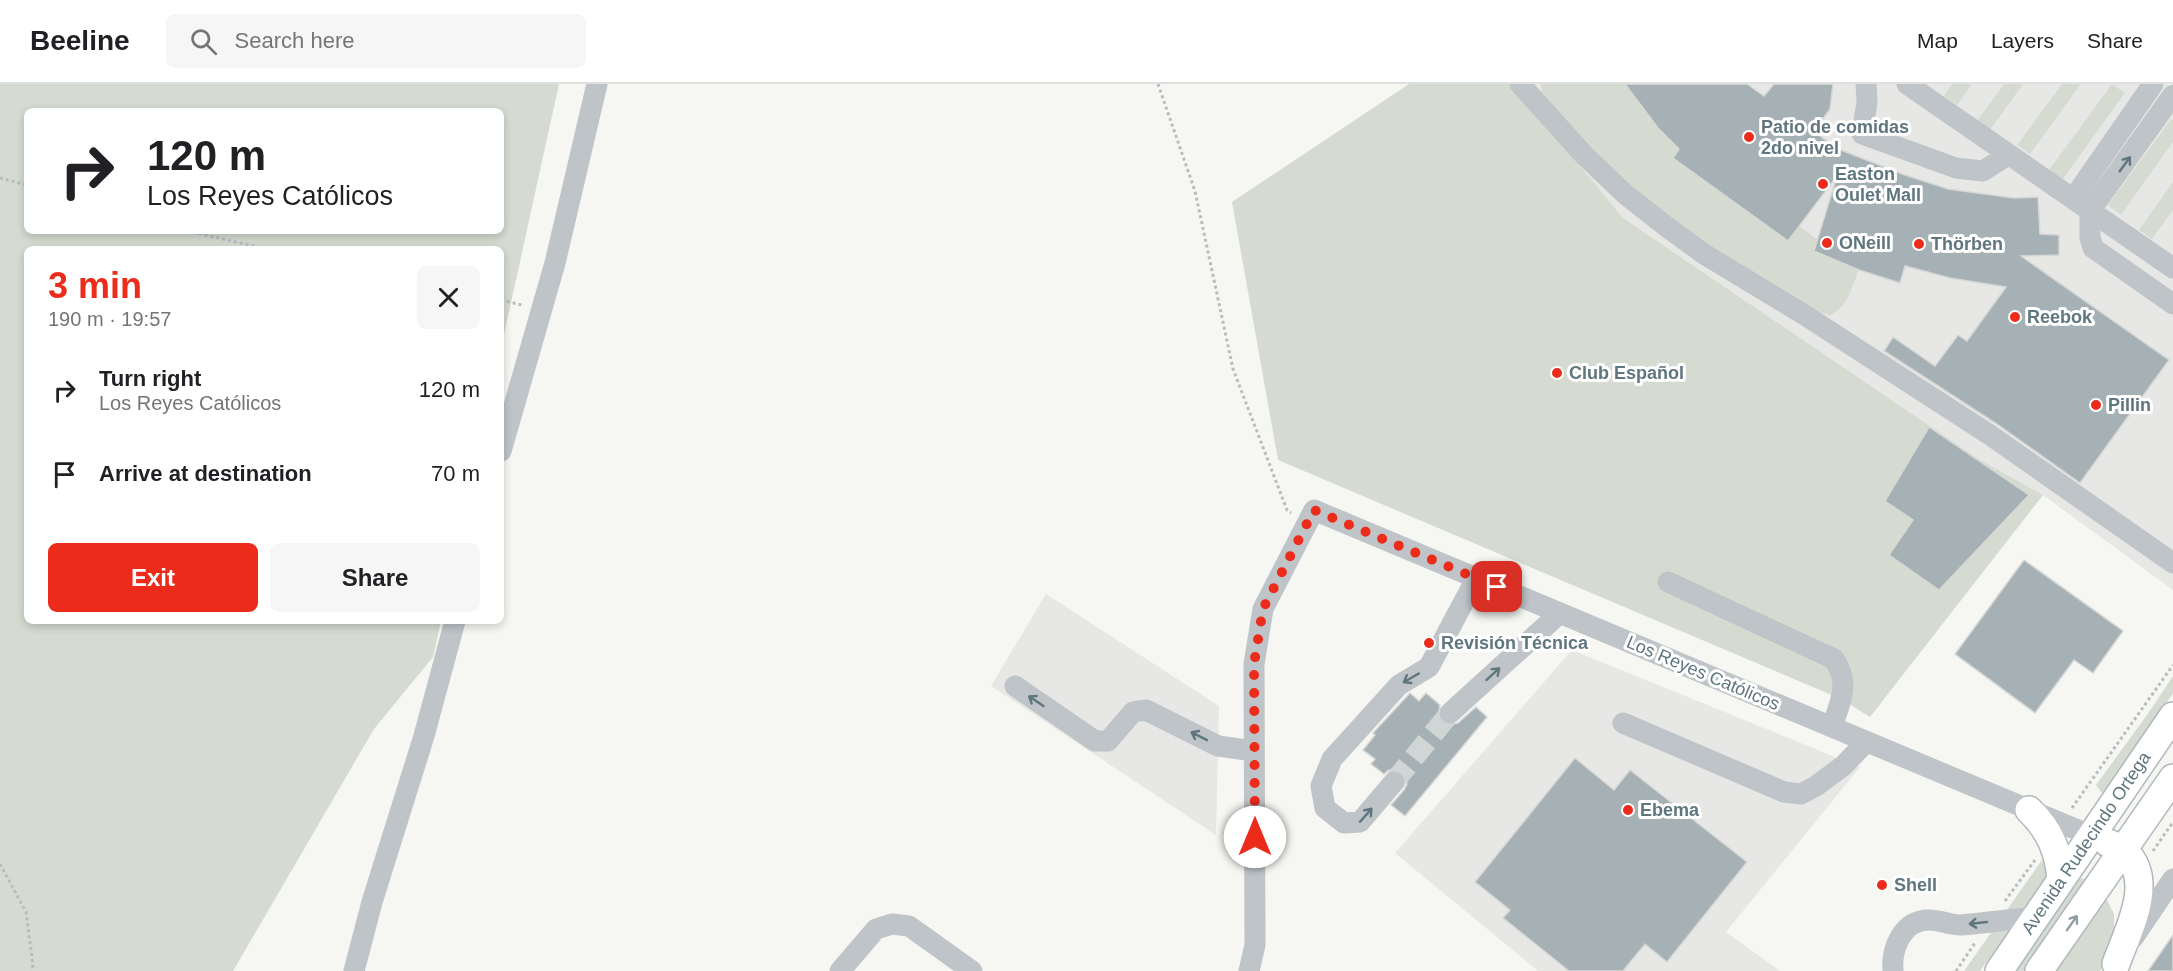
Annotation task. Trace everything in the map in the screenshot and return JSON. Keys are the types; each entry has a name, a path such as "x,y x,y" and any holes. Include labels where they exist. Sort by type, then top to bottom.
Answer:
{"main road":[{"name":"Avenida Rudecindo Ortega","path":"1998,971 2173,716"},
{"name":"Avenida Rudecindo Ortega","path":"2039,971 2173,778"},
{"path":"2029,810 2051,837 2057,851 2061,880"},
{"path":"2092,836 2113,836 2122,833 2132,829 2147,816"},
{"path":"2092,836 2123,850 2130,858 2137,874 2140,889 2113,968"},
{"path":"2137,874 2170,891"}],"street":[{"path":"504,441 555,263 597,84"},
{"path":"1520,84 1585,156 1625,194 1663,224 1704,254 1800,312 1990,435 2173,563"},
{"path":"1866,84 1867,102 1862,134 1956,168 1983,171 2008,155"},
{"path":"1907,84 2173,268"},
{"path":"2073,199 2143,88 2171,105 2091,211 2090,237 2093,248 2173,304"},
{"name":"Los Reyes Católicos","path":"1254,751 1254,664 1263,609 1314,510 2092,836"},
{"path":"1394,782 1360,822 1344,824 1325,808 1321,786 1332,759 1399,685 1429,667 1476,579"},
{"path":"1668,582 1834,659 1844,685 1832,727"},
{"path":"1450,713 1560,613"},
{"path":"354,971 372,902 424,736 454,624"},
{"path":"1015,686 1095,741 1108,741 1133,712 1146,710 1218,746 1254,751 1255,945 1249,971"},
{"path":"1623,723 1784,792 1801,794 1837,771 1866,742"},
{"path":"2113,968 2170,891"},
{"path":"1893,971 1892,960 1895,945 1908,927 1915,922 1932,920 1958,925 2036,917"},
{"path":"840,971 876,929 892,924 909,926 972,971"}],"path":[{"path":"1158,84 1195,191 1233,369 1287,510"},
{"path":"0,178 24,184"},
{"path":"200,234 254,246"},
{"path":"0,864 26,912 33,965 31,971"}],"shaded area":[{"path":"0,84 559,84 504,334 504,246 24,246 24,624 440,624 433,657 374,729 233,971 0,971"},
{"name":"Club Español","path":"1409,84 1512,84 1623,218 1977,458 2043,495 1870,717 1841,699 1278,460 1232,202"},
{"path":"1424,84 2167,84 2173,88 2173,590 2043,495 1977,458"},
{"path":"1541,84 1625,84 1658,128 1679,149 1674,158 1788,241 1799,226 1859,270 1845,302 1830,315 1807,309 1668,219 1604,163 1546,99 1542,93"},
{"path":"1952,84 1972,84 1957,105 1944,96"},
{"path":"2004,84 2023,84 1990,130 1977,121"},
{"path":"2062,84 2081,84 2030,154 2017,145"},
{"path":"2112,84 2125,93 2062,180 2049,170"},
{"path":"2171,119 2173,120 2173,142 2121,215 2108,205"},
{"path":"2173,182 2173,210 2152,239 2139,230"},
{"path":"1046,594 1219,706 1216,835 991,686"},
{"name":"Ebema","path":"1572,650 1860,767 1726,932 1780,971 1538,971 1395,853"},
{"path":"2173,676 2173,693 2104,796 2096,785"},
{"path":"2042,860 2049,876 1980,971 1964,971"},
{"path":"2074,877 2089,880 2027,971 2012,971"},
{"path":"2105,896 2114,914 2114,950 2100,971 2051,971"}],"building":[{"path":"1625,84 1747,84 1764,96 1774,84 1833,84 1830,109 1814,131 1836,148 1948,189 2014,198 2038,197 2040,234 2059,235 2059,255 2021,256 2169,360 2080,483 1997,424 1884,351 1893,337 1935,366 1958,335 1967,341 2006,287 1950,278 1905,266 1900,283 1859,270 1814,251 1837,176 1788,241 1673,158 1679,149 1658,128"},
{"path":"1929,427 2029,495 1939,590 1889,555 1913,520 1885,501"},
{"path":"2024,560 2123,631 2093,673 2074,660 2035,713 1955,654"},
{"path":"1410,693 1419,701 1426,693 1440,705 1438,716 1441,722 1447,725 1458,723 1476,707 1487,717 1405,816 1391,805 1404,790 1407,784 1406,777 1396,769 1384,774 1371,764 1375,759 1363,750 1375,735 1373,733"},
{"path":"1575,758 1614,790 1630,770 1747,862 1667,962 1645,944 1623,971 1569,971 1503,918 1510,910 1475,882"},
{"path":"2173,935 2173,971 2148,971"}],"tunnel":[{"path":"1394,782 1450,713"}],"place":[{"name":"Patio de comidas 2do nivel","path":"1749,137"},
{"name":"Easton Oulet Mall","path":"1823,184"},
{"name":"ONeill","path":"1827,243"},
{"name":"Thörben","path":"1919,244"},
{"name":"Reebok","path":"2015,317"},
{"name":"Club Español","path":"1557,373"},
{"name":"Pillin","path":"2096,405"},
{"name":"Revisión Técnica","path":"1429,643"},
{"name":"Ebema","path":"1628,810"},
{"name":"Shell","path":"1882,885"}],"route":[{"path":"1255,837 1254,664 1263,609 1314,510 1497,587"}]}
